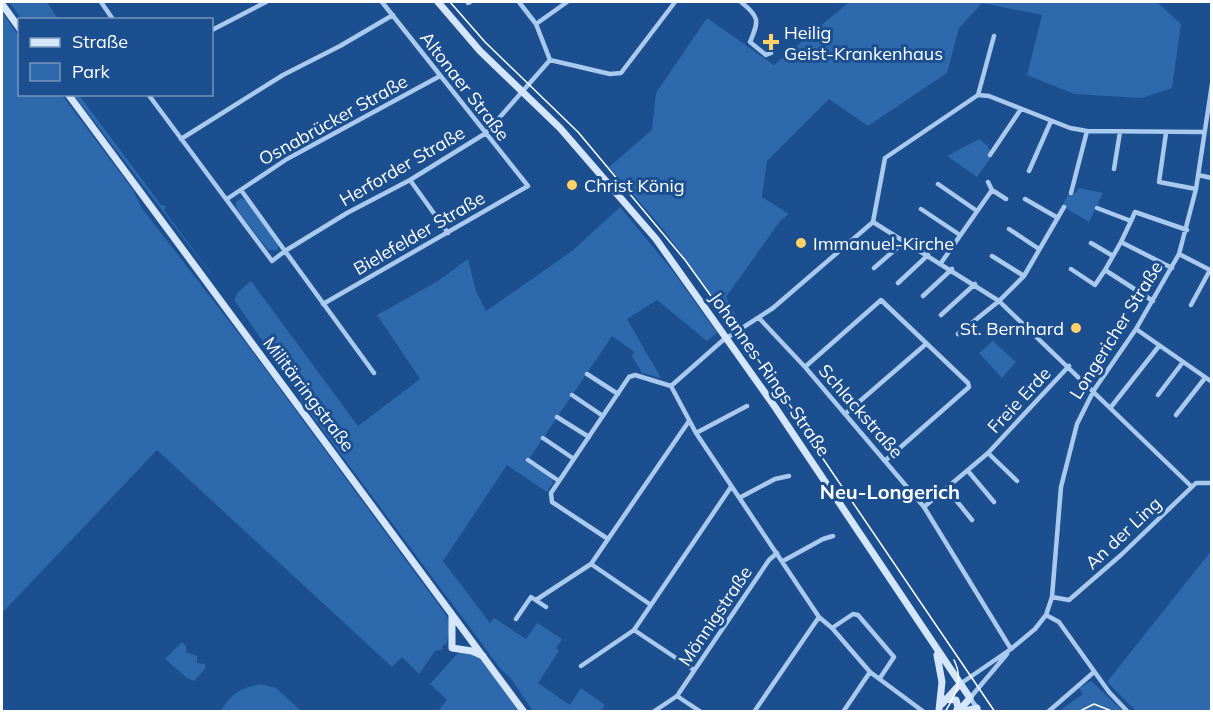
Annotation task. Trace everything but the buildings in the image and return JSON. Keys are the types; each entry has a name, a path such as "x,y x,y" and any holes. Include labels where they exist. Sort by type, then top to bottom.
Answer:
{"street":[{"path":"101,2 111,18"},
{"path":"213,29 266,2"},
{"name":"Altonaer Straße","path":"382,2 528,186"},
{"name":"Johannes-Rings-Straße","path":"438,2 459,29 593,166 657,239 727,338 970,698"},
{"path":"519,2 536,24 550,60 610,74 621,73 675,2"},
{"path":"536,24 567,2"},
{"path":"741,2 755,14 758,25 750,42 766,55 771,53"},
{"path":"2,4 18,26"},
{"path":"182,139 283,75 340,46 393,15"},
{"path":"978,95 994,36"},
{"name":"Herforder Straße","path":"285,251 347,213 410,180 486,133 550,60"},
{"name":"Osnabrücker Straße","path":"227,199 287,159 440,76"},
{"name":"Longericher Straße","path":"939,711 945,699 960,684 1011,649 1035,629 1046,615 1052,597 1065,467 1077,424 1094,390 1136,329 1179,254 1196,189 1212,84"},
{"path":"671,386 727,338 759,318 873,222 882,165 888,154 978,95 989,96 1052,121 1086,131 1204,132"},
{"name":"Militärringstraße","path":"70,96 524,711"},
{"path":"150,96 272,261 285,251"},
{"path":"990,155 1021,109"},
{"path":"1029,171 1052,121"},
{"path":"1071,193 1086,131"},
{"path":"1114,169 1120,132"},
{"path":"1166,133 1159,182 1196,189"},
{"path":"1198,175 1212,178"},
{"path":"410,180 448,233"},
{"path":"988,182 992,189 1006,199"},
{"path":"938,184 977,211"},
{"name":"Bielefelder Straße","path":"323,304 528,186"},
{"path":"941,263 992,189"},
{"path":"241,190 374,373"},
{"path":"1025,199 1058,218"},
{"path":"958,334 999,301 1024,276 1064,207"},
{"path":"1097,208 1131,221"},
{"path":"921,209 960,235"},
{"path":"1092,291 1121,242 1135,212 1187,230"},
{"path":"873,222 952,269 999,301 1112,407 1192,487 1196,483 1212,483"},
{"path":"1009,229 1040,249"},
{"path":"874,267 905,241"},
{"path":"1121,242 1172,268"},
{"path":"1091,243 1113,256"},
{"path":"1179,254 1211,270 1191,305"},
{"path":"898,283 928,255"},
{"path":"992,256 1024,276"},
{"path":"923,296 952,269"},
{"path":"1071,269 1095,285"},
{"path":"1105,270 1153,301"},
{"path":"941,315 975,284"},
{"path":"805,367 881,300 969,387 886,460"},
{"name":"Schlackstraße","path":"759,318 805,367 924,507 1011,649"},
{"path":"1136,329 1212,382"},
{"path":"845,414 926,344"},
{"path":"1112,407 1160,346"},
{"path":"1158,395 1183,362"},
{"name":"Freie Erde","path":"924,507 988,453 1069,366"},
{"path":"587,374 618,394"},
{"path":"608,539 552,502 551,493 632,375 671,386 696,433 731,487 741,497 819,617 832,628 870,672 924,711"},
{"path":"1176,415 1205,378"},
{"path":"572,395 603,416"},
{"path":"696,433 747,406"},
{"path":"557,417 589,437"},
{"path":"536,600 591,564 689,421"},
{"path":"543,438 574,459"},
{"name":"Freie Erde","path":"988,453 1017,481"},
{"path":"528,460 559,481"},
{"path":"968,471 994,502"},
{"path":"741,497 775,479 789,476"},
{"path":"581,666 634,630 731,487"},
{"name":"An der Ling","path":"1052,597 1069,600 1121,555 1192,487"},
{"path":"947,489 972,520"},
{"path":"783,561 833,536"},
{"name":"Mönnigstraße","path":"653,711 677,696 768,560 777,553"},
{"path":"591,564 651,605"},
{"path":"516,619 531,597 546,607"},
{"path":"451,612 452,648 472,651 484,656"},
{"path":"832,628 853,614 858,615 894,657 880,678"},
{"path":"1046,615 1059,622 1094,672 1128,711"},
{"path":"754,711 819,617"},
{"path":"634,630 694,670"},
{"path":"933,644 942,682 939,711"},
{"name":"Longericher Straße","path":"959,711 1011,649"},
{"path":"843,711 870,672"},
{"path":"1049,711 1094,672"},
{"path":"677,696 701,711"},
{"path":"970,698 979,710"},
{"path":"945,699 956,700 959,711 979,710"}],"green space":[{"path":"9,2 47,2 57,18 21,18"},
{"path":"849,2 1157,2 1181,24 1172,88 1142,98 1074,94 1027,75 1042,15 982,3 959,28 947,73 868,126 829,99 767,161 762,197 789,214 781,220 726,297 735,315 730,320 663,229 609,167 652,130 656,93 707,18 774,65"},
{"path":"2,12 18,36 18,96 63,96 133,190 141,207 249,347 446,615 450,625 447,643 442,646 443,649 435,651 419,674 402,657 392,667 157,450 2,613"},
{"path":"75,96 80,96 161,205 166,206 164,210 223,290"},
{"path":"979,139 988,146 992,156 977,177 947,156"},
{"path":"1079,188 1103,193 1089,222 1062,206 1069,193 1074,194"},
{"path":"241,198 247,201 279,245 277,250 268,250 236,208 236,202"},
{"path":"620,207 672,270 717,333 707,341 657,300 627,319 661,378 642,373 632,356 634,352 612,336 527,462 552,479 553,483 547,492 507,465 443,561 490,623 494,618 526,639 537,623 562,639 556,648 559,651 538,683 570,705 581,688 605,705 601,711 533,711 301,401 298,391 234,300 238,292 251,281 358,426 420,379 377,315 438,281 468,259 476,291 486,311 572,251"},
{"path":"993,341 1016,362 1002,378 979,353"},
{"path":"1211,551 1211,711 1136,711 1107,682"},
{"path":"182,642 186,646 186,652 197,656 197,663 205,664 205,669 194,681 187,678 165,659"},
{"path":"465,650 480,658 519,711 439,710 447,700 430,684 457,654"},
{"path":"1091,681 1123,711 1059,711 1083,694 1079,688"},
{"path":"260,684 276,688 301,711 221,711 237,692"}],"tram line":[{"path":"450,2 485,42 578,132 685,260 737,332 995,712"},
{"path":"945,712 957,687 958,674 954,660"},
{"path":"1078,712 1094,704 1114,712"}],"place":[{"name":"Heilig Geist-Krankenhaus","path":"771,42"},
{"name":"Christ König","path":"572,185"},
{"name":"Immanuel-Kirche","path":"801,243"},
{"name":"St. Bernhard","path":"1076,328"}],"district":[{"name":"Neu-Longerich","path":"890,491"}]}
